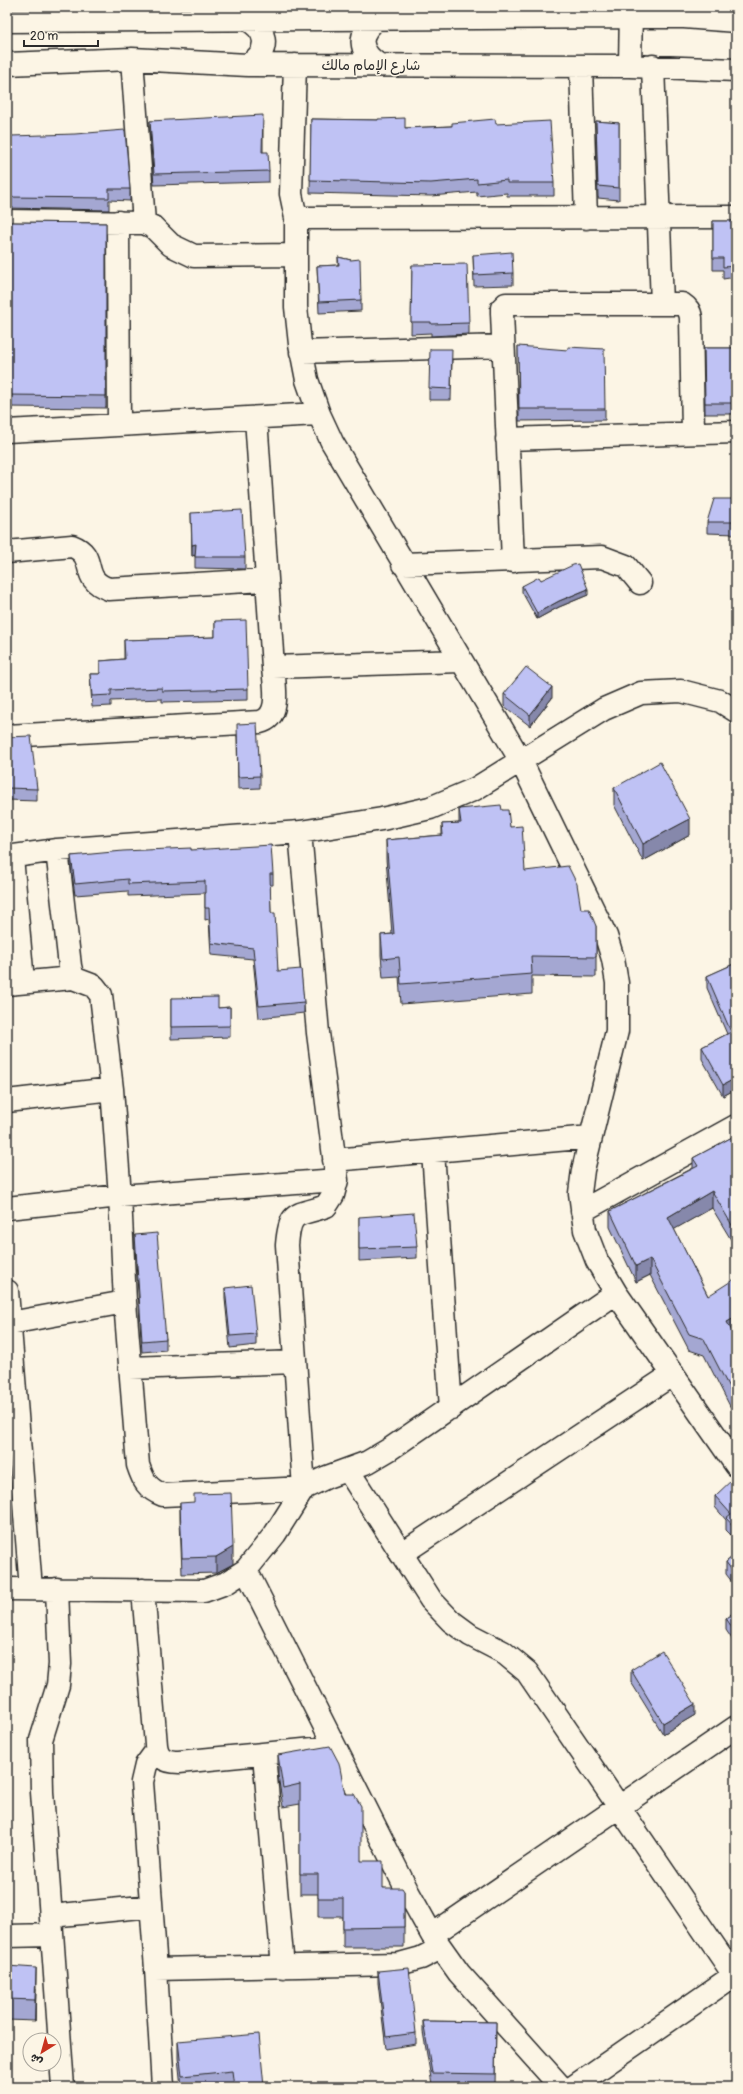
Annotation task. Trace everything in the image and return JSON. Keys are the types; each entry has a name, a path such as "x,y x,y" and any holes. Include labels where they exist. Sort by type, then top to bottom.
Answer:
{"street":[{"path":"630,66 631,12"},
{"path":"7,21 139,13 246,19 377,19 631,12 736,21"},
{"path":"246,19 257,25 263,35 264,48 259,58 248,65"},
{"path":"377,19 368,26 362,36 363,48 369,58 379,65"},
{"path":"132,59 144,223"},
{"name":"شارع الإمام مالك","path":"7,64 132,59 248,65 653,66 736,70"},
{"path":"295,65 291,194 296,218 296,307 301,352 307,380 319,414 332,442 520,761 606,936 613,959 617,982 617,1030 582,1170 580,1193 584,1230 597,1261 616,1293 736,1464"},
{"path":"581,66 586,218"},
{"path":"653,66 662,304"},
{"path":"296,218 736,217"},
{"path":"7,221 144,223 153,227 171,245 194,256 296,255"},
{"path":"118,222 120,425"},
{"path":"513,561 502,308 508,303 682,304 688,309 690,314 693,433"},
{"path":"301,352 503,346"},
{"path":"7,431 319,414"},
{"path":"7,736 264,721 268,719 274,710 273,667 256,418"},
{"path":"507,439 736,432"},
{"path":"7,552 72,546 80,549 86,556 90,576 98,585 109,589 267,580"},
{"path":"403,564 602,557 626,566 640,583"},
{"path":"273,667 461,661"},
{"path":"616,1293 390,1449 368,1462 327,1477 304,1488 163,1495 153,1491 144,1483 138,1465 125,1302 120,1196 112,1089 101,995 94,986 73,978 15,983 9,857 57,850 300,832 382,819 430,808 475,789 604,709 641,693 681,691 720,701 736,711"},
{"path":"7,1589 204,1591 226,1583 246,1570 275,1534 304,1488 287,1245 288,1228 293,1217 303,1212 326,1206 333,1195 336,1170 318,1033 300,832"},
{"path":"57,850 70,966 73,978"},
{"path":"7,1101 112,1089"},
{"path":"582,1211 736,1126"},
{"path":"7,1208 336,1170 433,1152 591,1137"},
{"path":"433,1152 450,1408"},
{"path":"7,1291 31,1589"},
{"path":"10,1323 125,1302"},
{"path":"130,1368 295,1362"},
{"path":"401,1554 673,1374"},
{"path":"348,1470 431,1600 451,1621 470,1635 503,1652 527,1672 735,1974 573,2087"},
{"path":"246,1570 335,1747 436,1941 459,1972 561,2087"},
{"path":"57,1589 60,1664 58,1685 41,1740 42,1792 63,2087"},
{"path":"143,1590 157,1750 163,1759 173,1762 264,1755 335,1747"},
{"path":"156,1968 399,1964 421,1958 436,1941 621,1807 736,1727"},
{"path":"157,1750 146,1764 142,1782 163,2087"},
{"path":"264,1755 283,1967"},
{"path":"7,1936 51,1925 150,1906"}],"building":[{"path":"263,115 262,152 268,152 269,171 154,174 150,121"},
{"path":"405,118 405,128 452,126 452,123 495,119 496,124 550,121 554,183 507,183 507,180 477,183 477,179 431,183 310,180 311,119 378,120"},
{"path":"596,121 619,123 619,188 598,186"},
{"path":"11,123 11,136 75,134 125,130 130,189 109,189 109,198 7,197 7,124"},
{"path":"713,221 736,221 736,266 723,267 723,258 713,258"},
{"path":"7,222 106,223 106,396 7,395"},
{"path":"512,252 513,273 474,275 473,255"},
{"path":"338,257 351,260 360,259 361,300 319,302 317,266 339,265"},
{"path":"467,264 469,323 431,324 431,322 411,322 412,265"},
{"path":"518,346 568,350 568,347 604,349 605,409 519,409"},
{"path":"704,348 736,348 736,403 705,403"},
{"path":"430,349 452,349 451,389 429,388"},
{"path":"714,499 736,499 736,522 707,522"},
{"path":"242,510 245,557 195,557 196,544 192,545 191,513"},
{"path":"578,564 588,589 559,601 537,613 522,586 539,577 541,580"},
{"path":"246,620 248,689 162,691 162,688 111,690 111,695 92,696 90,674 100,674 100,661 125,659 124,640 215,637 215,621"},
{"path":"526,667 552,687 530,715 504,694"},
{"path":"257,723 260,776 238,777 237,724"},
{"path":"31,736 37,789 7,788 7,737"},
{"path":"660,762 690,819 643,844 614,788"},
{"path":"501,805 502,810 508,810 510,827 522,826 525,871 568,866 577,884 581,909 589,909 596,926 596,957 531,956 532,974 401,984 399,957 383,959 381,935 394,934 386,840 443,835 442,824 461,823 459,809"},
{"path":"271,845 273,874 270,874 271,913 275,913 278,971 301,969 304,1002 259,1006 253,948 211,943 209,908 205,908 205,881 128,884 128,879 75,884 71,856 123,851 191,848 191,850"},
{"path":"736,963 736,1078 723,1085 702,1047 731,1032 707,976"},
{"path":"218,997 218,1008 230,1007 230,1026 171,1027 171,998"},
{"path":"736,1135 736,1232 712,1191 668,1217 708,1296 736,1278 736,1317 727,1322 736,1339 736,1401 704,1339 689,1334 650,1259 636,1266 610,1211 698,1166 693,1158"},
{"path":"414,1213 417,1247 359,1249 359,1217"},
{"path":"157,1233 166,1339 142,1341 135,1235"},
{"path":"251,1285 256,1334 230,1336 225,1288"},
{"path":"734,1478 736,1480 736,1529 726,1518 731,1514 715,1496"},
{"path":"231,1493 233,1547 216,1557 182,1558 180,1503 194,1502 194,1494"},
{"path":"736,1554 736,1576 726,1562"},
{"path":"736,1611 736,1634 726,1618"},
{"path":"662,1651 695,1704 663,1723 631,1670"},
{"path":"330,1746 339,1763 345,1794 354,1794 361,1806 361,1861 383,1861 383,1888 402,1888 404,1891 404,1927 343,1928 343,1898 318,1898 318,1874 300,1874 300,1784 283,1788 278,1755"},
{"path":"7,1966 36,1968 35,2000 7,1999"},
{"path":"409,1968 416,2033 386,2037 378,1971"},
{"path":"423,2021 496,2022 495,2074 432,2073"},
{"path":"259,2034 264,2087 234,2087 232,2071 182,2076 178,2041"}]}
